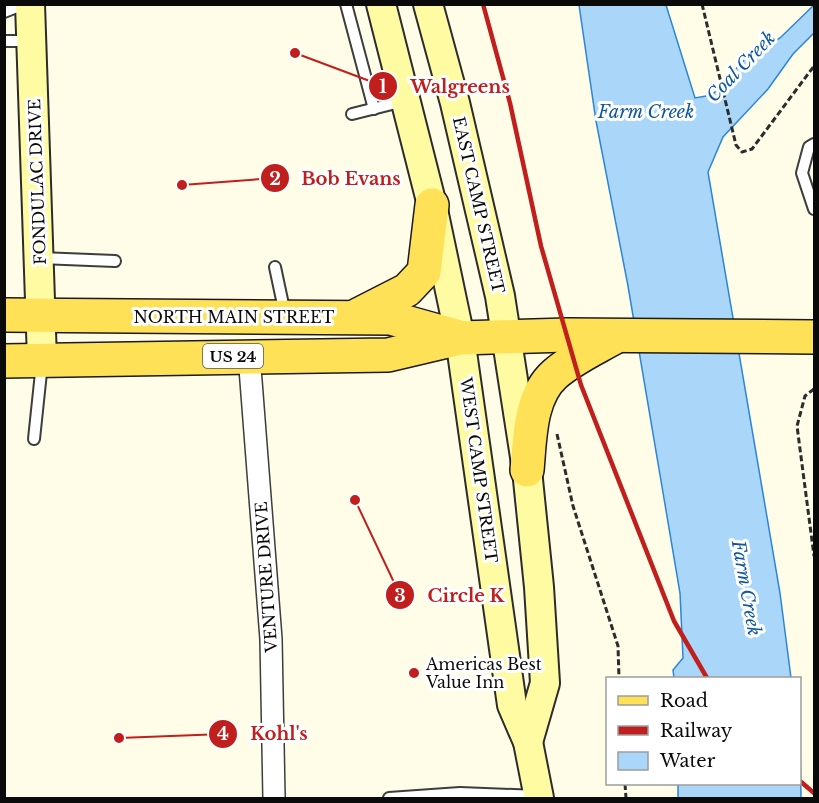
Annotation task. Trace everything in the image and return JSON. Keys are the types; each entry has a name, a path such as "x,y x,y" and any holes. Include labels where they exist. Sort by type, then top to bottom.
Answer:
{"main road":[{"name":"FONDULAC DRIVE","path":"30,4 18,41 40,258 42,360"},
{"path":"381,4 432,205 460,338"},
{"name":"EAST CAMP STREET","path":"428,4 463,137 500,296 505,337"},
{"path":"355,317 407,290 424,272 432,205"},
{"name":"NORTH MAIN STREET","path":"4,315 391,318 460,338"},
{"name":"WEST CAMP STREET","path":"505,337 526,471 539,587 545,683 528,742"},
{"path":"526,471 533,418 546,387 555,375 615,337"},
{"name":"NORTH MAIN STREET","path":"4,360 249,355 388,355 460,338 814,337"},
{"name":"WEST CAMP STREET","path":"460,338 512,705 528,742 538,797"}],"street":[{"name":"VENTURE DRIVE","path":"249,355 271,639 274,798"}],"lane":[{"path":"4,12 24,4"},
{"path":"346,4 374,109"},
{"path":"352,114 405,101"},
{"path":"814,144 809,147 802,173 814,209"},
{"path":"40,258 115,261"},
{"path":"275,267 285,316"},
{"path":"34,440 42,360"},
{"path":"390,798 459,793 480,797 538,797"}],"path":[{"path":"702,4 722,75 736,145 742,152 752,149 814,66"},
{"path":"814,389 805,396 797,426 814,556"},
{"path":"555,427 573,506 618,646 619,677"}],"water":[{"name":"Farm Creek","path":"579,5 666,5 695,98 712,95 745,59 780,38 814,5 814,33 793,54 768,89 723,137 708,172 780,593 791,677 674,677 673,670 683,658 680,593 628,286 596,121"},
{"path":"678,785 801,785 801,798 678,798"}],"railway":[{"path":"483,4 510,103 541,246 581,385 674,621 706,677"},
{"path":"801,782 814,793"}],"place":[{"name":"Walgreens","path":"295,53"},
{"name":"Bob Evans","path":"182,185"},
{"name":"Circle K","path":"355,500"},
{"name":"Americas Best Value Inn","path":"414,673"},
{"name":"Kohl's","path":"119,738"}],"water label":[{"name":"Coal Creek","path":"741,67"}]}
